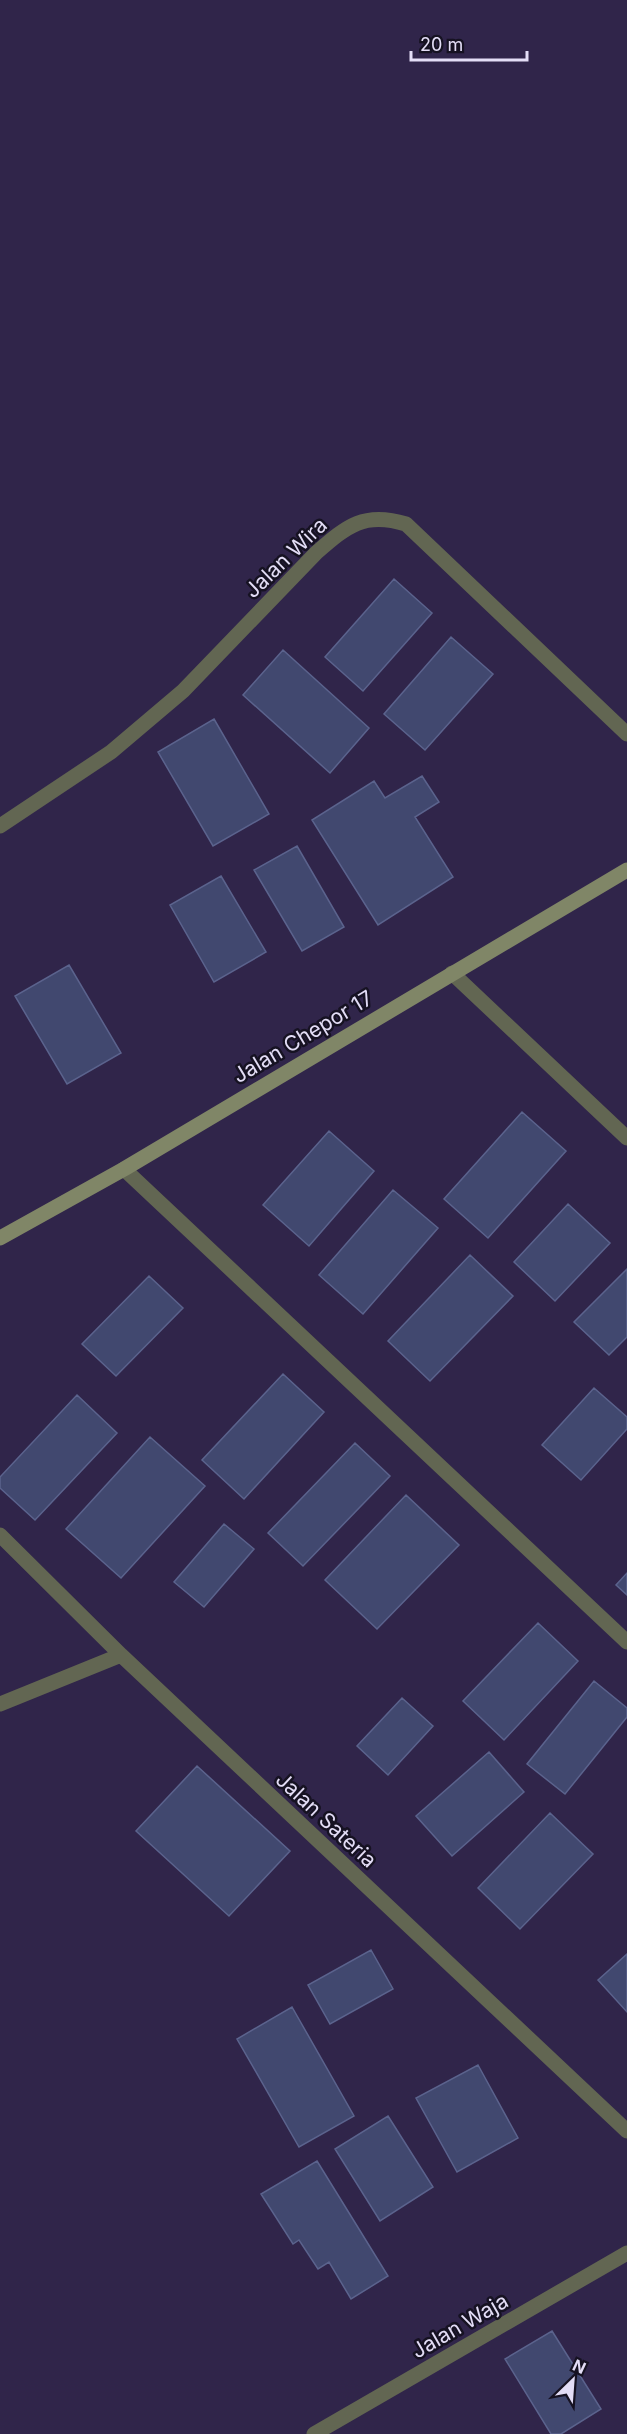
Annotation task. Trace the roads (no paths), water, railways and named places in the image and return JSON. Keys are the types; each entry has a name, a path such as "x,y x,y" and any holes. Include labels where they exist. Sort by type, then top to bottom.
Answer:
{"street":[{"name":"Jalan Wira","path":"0,826 111,752 183,692 340,532 370,518 386,518 406,524 627,734"},
{"name":"Jalan Chepor 17","path":"0,1238 124,1169 627,870"},
{"path":"452,973 627,1138"},
{"path":"124,1169 627,1642"},
{"name":"Jalan Sateria","path":"0,1535 121,1655 627,2131"},
{"path":"0,1704 121,1655"},
{"name":"Jalan Waja","path":"314,2434 627,2253"}]}
